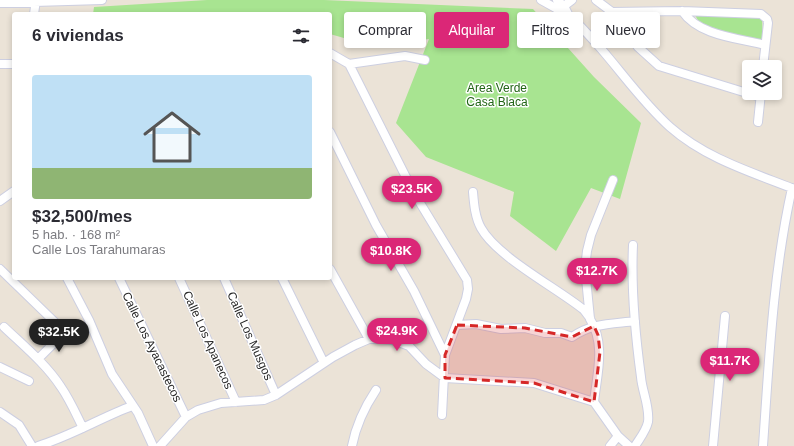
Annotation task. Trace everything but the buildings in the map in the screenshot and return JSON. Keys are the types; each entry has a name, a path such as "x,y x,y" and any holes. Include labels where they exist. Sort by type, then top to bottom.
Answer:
{"street":[{"path":"0,2 102,0"},
{"path":"542,0 561,8"},
{"path":"557,0 561,8 616,65 644,101 670,127 687,141 720,160 793,188 785,217 773,307 762,446"},
{"path":"561,8 572,0"},
{"path":"596,0 612,12 682,11 761,14 767,19 764,60"},
{"path":"34,12 36,1"},
{"path":"682,11 691,22 706,30 765,45"},
{"path":"639,48 658,66 742,90"},
{"path":"332,54 349,64 414,193 467,280 468,289 466,299 445,355 442,415"},
{"path":"349,64 405,56 425,60"},
{"path":"0,64 12,64"},
{"path":"758,122 760,100"},
{"path":"332,136 376,225 414,291 445,355"},
{"path":"592,322 585,268 587,251 591,236 613,180"},
{"path":"0,201 12,192"},
{"path":"473,192 478,221 485,234 516,262 584,310 592,322 600,342 594,402"},
{"path":"633,246 632,274 635,321 641,382 648,416 646,428 635,446"},
{"path":"0,269 65,332 38,359"},
{"path":"332,273 369,339"},
{"path":"68,280 89,320 112,374 142,421 153,446"},
{"name":"Calle Los Ayacastecos","path":"120,280 186,417"},
{"name":"Calle Los Apanecos","path":"180,280 236,402"},
{"name":"Calle Los Musgos","path":"225,280 276,395"},
{"path":"283,280 324,363"},
{"path":"713,446 725,316"},
{"path":"457,325 476,324 501,329 526,328 545,333 561,333 572,337 592,322 635,321"},
{"path":"4,328 38,359 61,386 83,428"},
{"path":"160,446 186,417 209,406 264,400 276,395 324,363 369,339 394,340 403,343 414,350 433,371 445,378 534,383 594,402 618,436 629,446"},
{"path":"0,367 29,381"},
{"path":"352,446 361,414 376,390"},
{"path":"38,446 63,439 105,416 132,406"},
{"path":"0,412 19,425 32,446"},
{"path":"610,446 618,436"}],"highlighted area":[{"path":"457,325 525,328 572,337 594,326 598,335 600,352 594,402 534,383 445,378 445,355"}],"green space":[{"name":"Area Verde Casa Blaca","path":"207,0 324,0 533,9 536,12 517,12 517,48 568,48 594,77 641,123 620,199 591,188 556,251 510,216 514,192 426,157 396,123 429,39 426,39 426,12 344,12 344,38 332,35 332,12 93,12 94,7"},
{"path":"695,15 762,16 763,43 701,26"}]}
